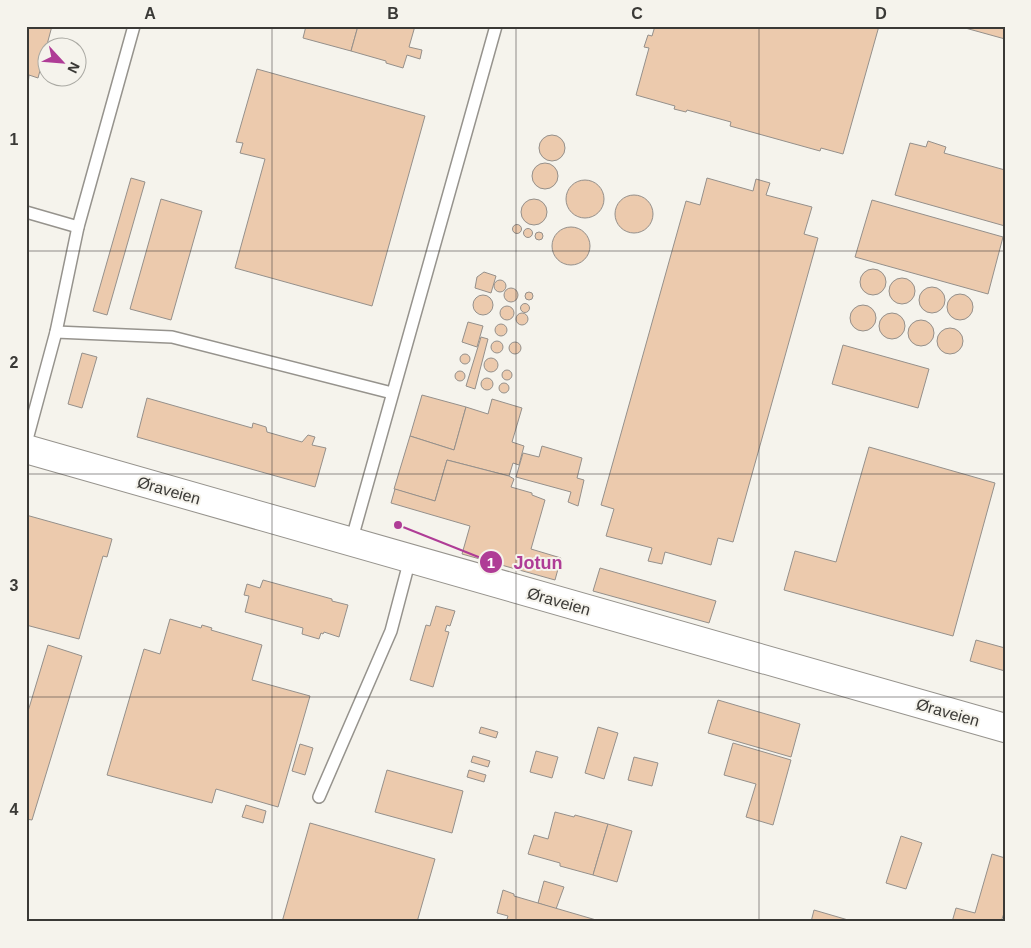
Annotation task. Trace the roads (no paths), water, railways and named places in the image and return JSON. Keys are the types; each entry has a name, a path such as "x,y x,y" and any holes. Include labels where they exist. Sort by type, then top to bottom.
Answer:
{"street":[{"name":"Øraveien","path":"26,449 1005,728"}],"lane":[{"path":"26,443 56,332 78,227 134,26"},
{"path":"351,542 496,26"},
{"path":"26,212 78,227"},
{"path":"56,332 172,337 392,393"},
{"path":"319,798 391,631 410,559"}],"place":[{"name":"Jotun","path":"398,525"}]}
